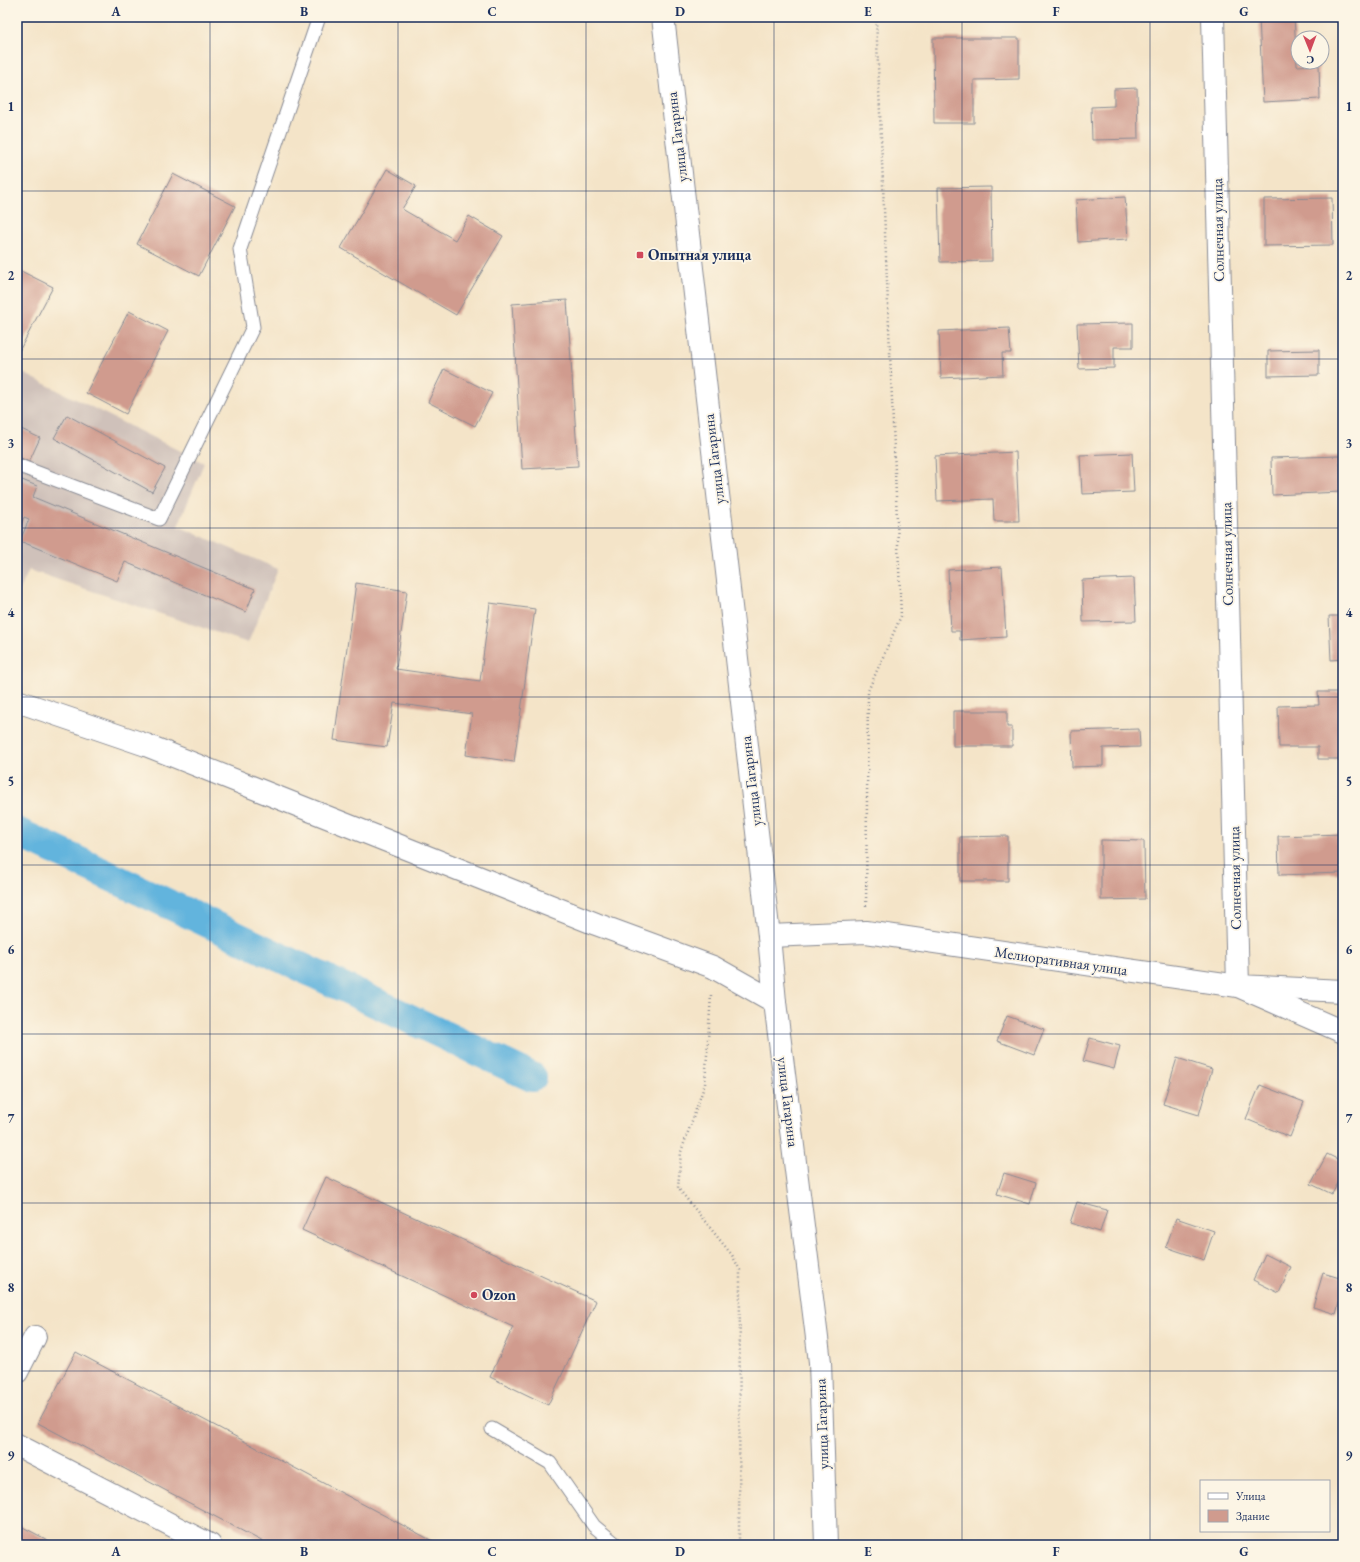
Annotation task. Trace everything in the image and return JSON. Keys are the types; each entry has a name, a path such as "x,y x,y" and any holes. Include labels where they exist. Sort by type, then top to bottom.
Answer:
{"street":[{"name":"улица Гагарина","path":"663,17 769,936 775,1002 820,1362 826,1545"},
{"name":"Солнечная улица","path":"1213,17 1238,986"},
{"path":"17,701 146,745 596,924 713,967 775,1002"},
{"name":"Мелиоративная улица","path":"769,936 866,932 1238,986 1343,1032"},
{"path":"1238,986 1343,991"},
{"path":"17,1372 35,1337"},
{"path":"17,1445 210,1545"}],"lane":[{"path":"17,465 159,519 253,328 240,249 319,17"},
{"path":"658,17 663,17"},
{"path":"492,1429 550,1463 594,1526 617,1545"}],"path":[{"path":"866,932 868,691 901,616 876,17"},
{"path":"713,967 705,1084 681,1152 678,1188 732,1255 740,1270 739,1545"}],"shaded area":[{"path":"17,370 204,463 178,526 278,569 248,643 29,570 17,596"}],"building":[{"path":"1259,17 1294,17 1295,30 1290,30 1290,70 1319,70 1320,99 1263,102"},
{"path":"933,38 1019,38 1019,79 974,80 974,123 934,123"},
{"path":"1137,88 1138,139 1092,140 1091,107 1114,106 1114,89"},
{"path":"387,169 416,186 402,209 455,240 469,216 503,236 456,315 341,248"},
{"path":"173,174 235,206 199,276 137,244"},
{"path":"991,187 992,261 940,262 938,188"},
{"path":"1125,197 1128,239 1078,242 1076,200"},
{"path":"1332,198 1333,245 1264,246 1264,199"},
{"path":"17,269 53,287 17,355"},
{"path":"567,300 578,466 522,469 512,304"},
{"path":"129,311 168,331 126,414 86,393"},
{"path":"1133,323 1133,347 1114,347 1114,368 1079,369 1077,324"},
{"path":"1009,328 1011,353 1002,353 1003,375 941,378 939,331"},
{"path":"1319,350 1319,375 1268,376 1268,351"},
{"path":"444,369 492,393 475,426 428,402"},
{"path":"67,415 165,468 152,492 54,438"},
{"path":"17,427 40,438 29,462 17,456"},
{"path":"1016,452 1019,521 994,521 993,499 937,501 935,456"},
{"path":"1132,453 1134,492 1082,494 1080,455"},
{"path":"1340,456 1341,492 1272,495 1271,458"},
{"path":"17,478 37,486 33,497 255,589 246,612 125,562 117,581 20,541 29,519 24,517 21,525 17,523"},
{"path":"1002,567 1006,637 960,640 960,631 951,631 948,570"},
{"path":"1134,578 1136,621 1083,622 1082,580"},
{"path":"356,583 407,591 396,669 480,681 490,603 535,609 514,762 466,755 472,714 394,703 387,747 334,740"},
{"path":"1329,616 1343,616 1343,659 1331,660"},
{"path":"1318,692 1343,692 1343,759 1318,759 1318,747 1279,747 1278,706 1319,705"},
{"path":"953,711 1007,711 1007,727 1012,727 1012,746 953,746"},
{"path":"1139,729 1140,747 1103,748 1103,766 1072,767 1071,731"},
{"path":"1343,834 1343,873 1279,875 1278,836"},
{"path":"1008,836 1008,881 960,881 960,837"},
{"path":"1101,840 1144,841 1145,899 1101,900"},
{"path":"1007,1016 1044,1029 1034,1055 997,1041"},
{"path":"1090,1038 1120,1046 1114,1069 1083,1061"},
{"path":"1177,1058 1212,1069 1199,1115 1163,1104"},
{"path":"1260,1085 1304,1102 1290,1137 1246,1119"},
{"path":"1327,1154 1343,1162 1343,1174 1332,1194 1311,1184"},
{"path":"1004,1173 1036,1183 1030,1204 997,1194"},
{"path":"326,1177 596,1301 548,1405 490,1377 513,1327 302,1230"},
{"path":"1077,1202 1107,1210 1100,1232 1070,1223"},
{"path":"1176,1218 1214,1231 1204,1260 1166,1247"},
{"path":"1265,1254 1291,1267 1279,1293 1253,1280"},
{"path":"1323,1273 1343,1279 1343,1289 1336,1314 1313,1307"},
{"path":"76,1352 440,1545 269,1545 38,1423"},
{"path":"17,1524 57,1545 17,1545"}],"waterway":[{"path":"17,832 532,1077"}],"place":[{"name":"Опытная улица","path":"640,255"},
{"name":"Ozon","path":"474,1295"}]}
